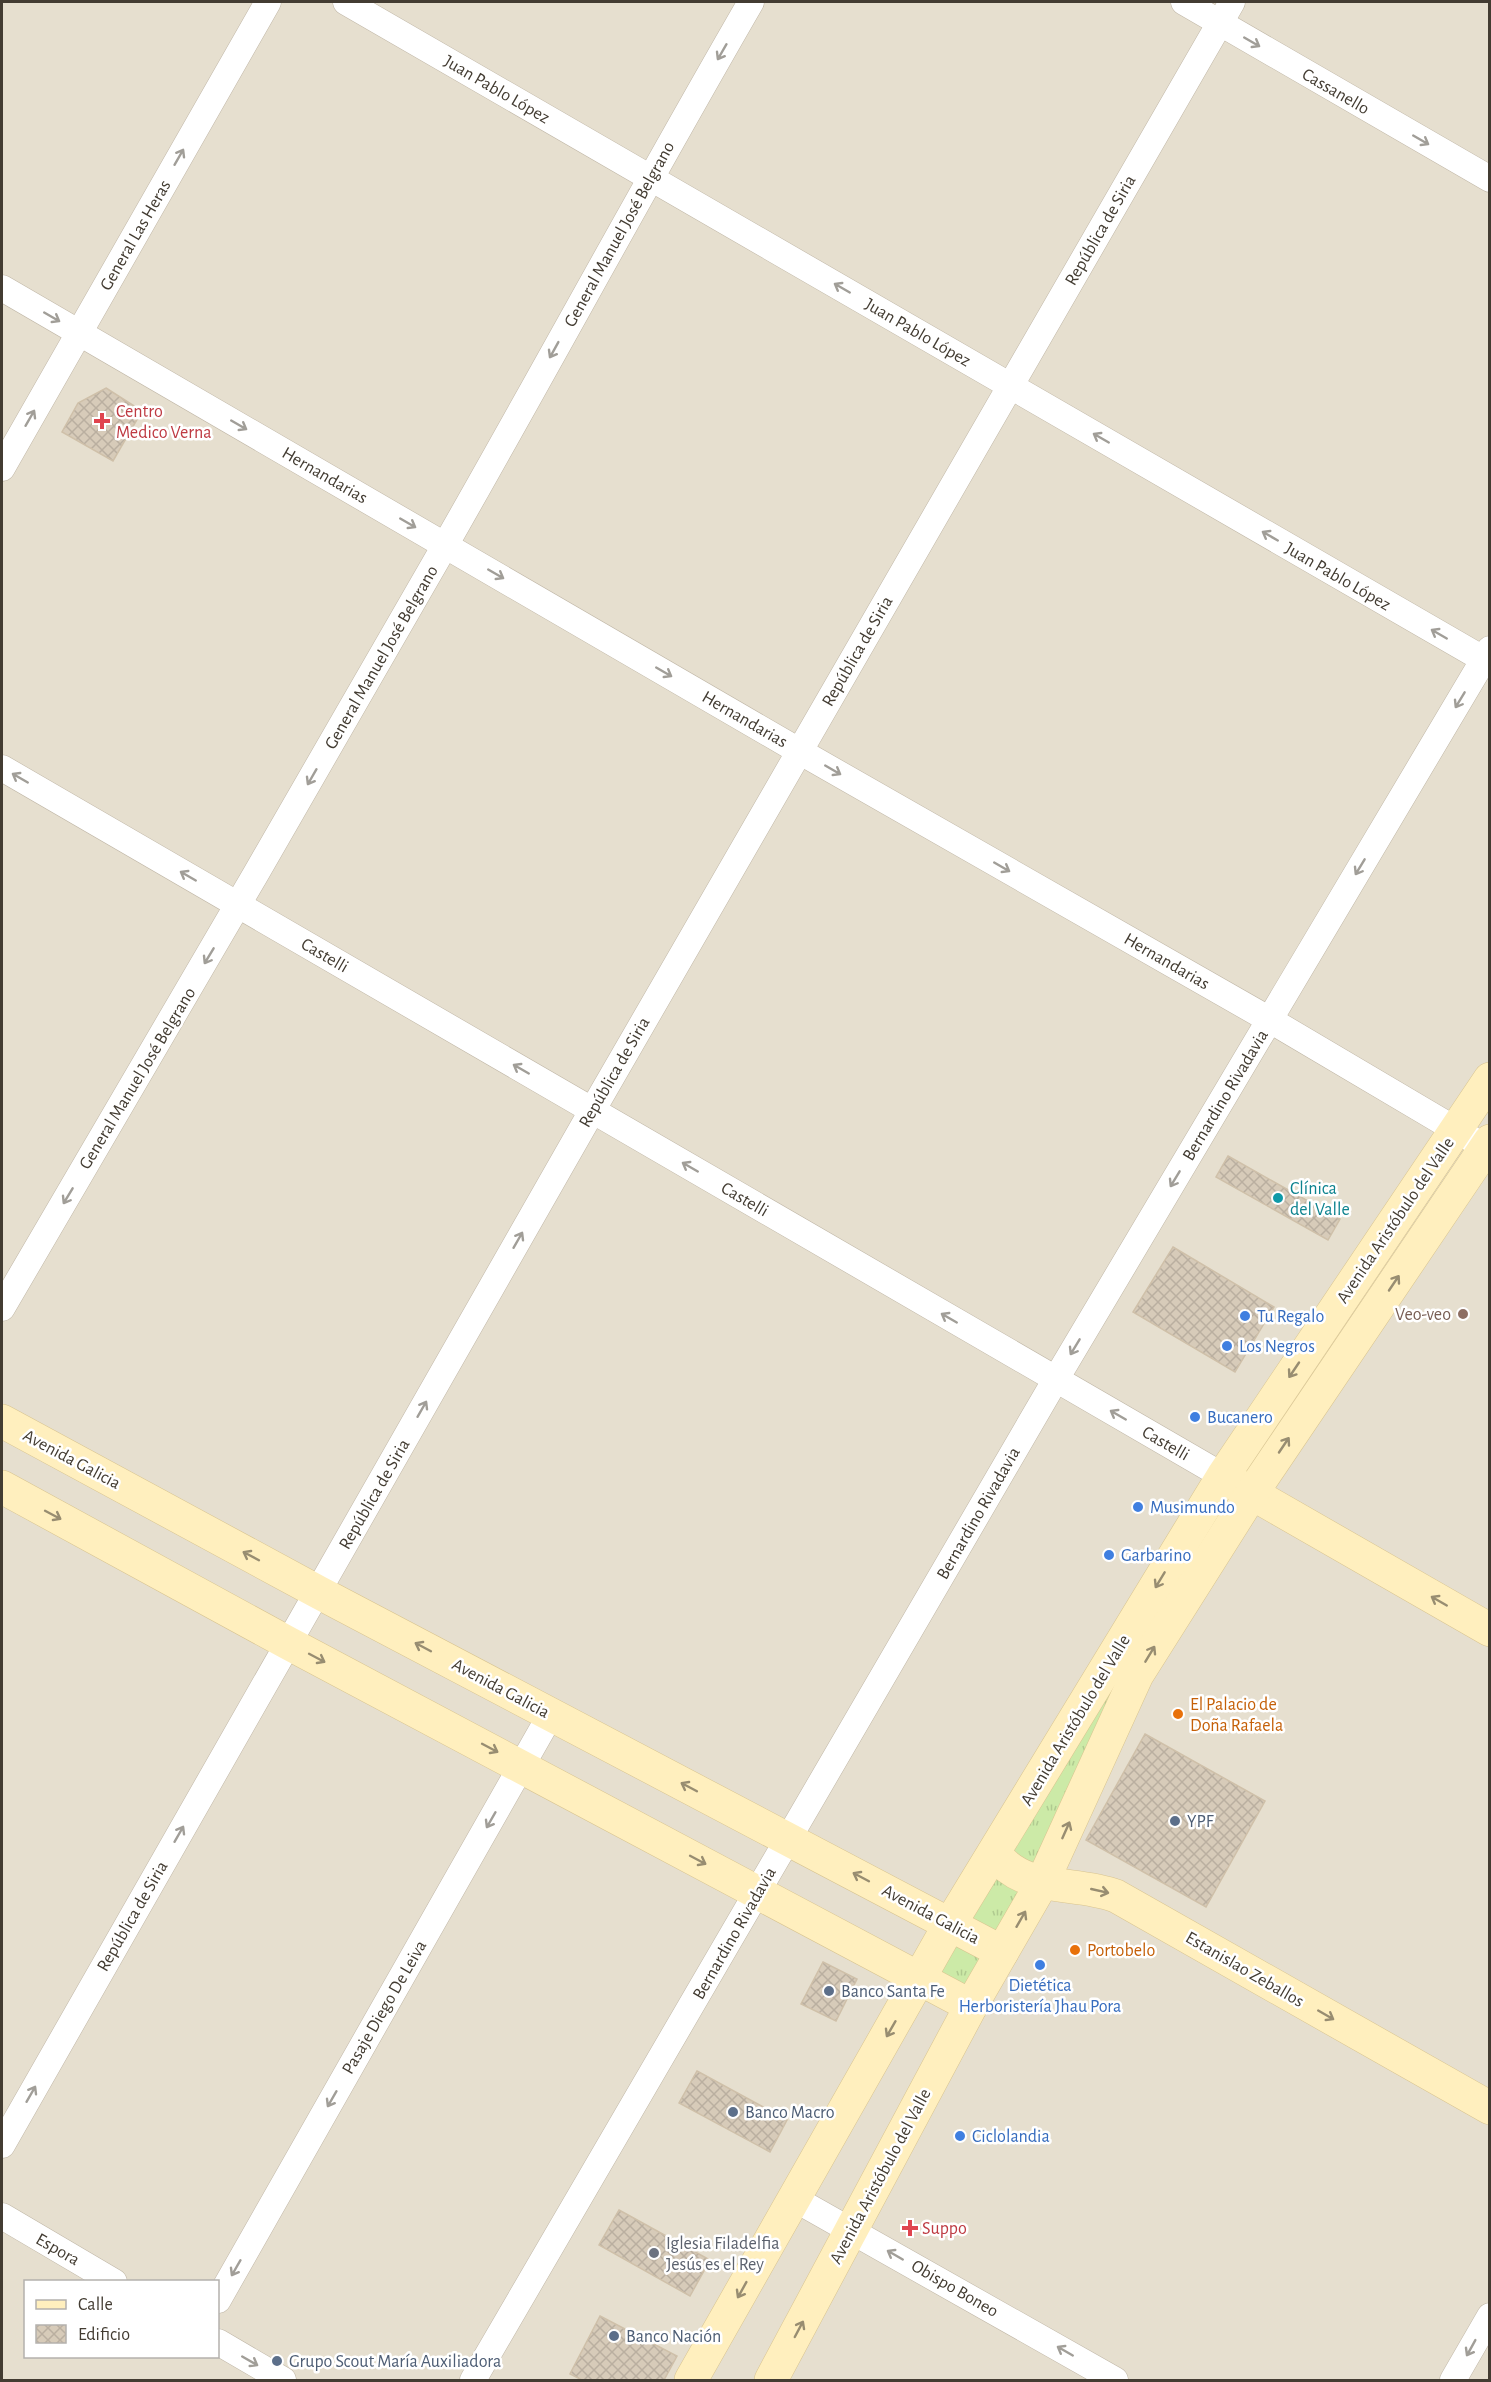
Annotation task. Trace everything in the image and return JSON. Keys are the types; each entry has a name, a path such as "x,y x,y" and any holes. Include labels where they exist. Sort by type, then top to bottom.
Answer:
{"main road":[{"name":"Avenida Aristóbulo del Valle","path":"691,2380 950,1924 1223,1476 1490,1079"},
{"name":"Avenida Aristóbulo del Valle","path":"771,2380 971,2006 1042,1883 1137,1675 1252,1493 1488,1146"},
{"name":"Avenida Galicia","path":"2,1421 318,1592 1002,1952"},
{"name":"Castelli","path":"1223,1476 1490,1630"},
{"path":"2,1487 288,1643 522,1765 971,2006"},
{"name":"Estanislao Zeballos","path":"994,1853 1003,1865 1016,1874 1042,1883 1088,1889 1116,1896 1490,2108"}],"street":[{"name":"General Las Heras","path":"2,468 268,2"},
{"name":"Juan Pablo López","path":"346,2 1010,385 1488,657"},
{"name":"General Manuel José Belgrano","path":"2,1308 239,905 446,544 650,177 751,2"},
{"name":"Cassanello","path":"1184,2 1226,12 1490,179"},
{"name":"República de Siria","path":"2,2145 592,1110 1226,12"},
{"name":"Hernandarias","path":"2,288 799,751 1270,1020 1455,1130 1488,1146"},
{"name":"Bernardino Rivadavia","path":"472,2380 1056,1379 1488,657"},
{"name":"Castelli","path":"2,768 1223,1476"},
{"name":"Pasaje Diego De Leiva","path":"219,2298 551,1714"},
{"name":"Obispo Boneo","path":"793,2198 1115,2380"},
{"name":"Espora","path":"2,2216 111,2280"},
{"path":"1453,2380 1490,2316"},
{"path":"219,2343 283,2380"}],"shaded area":[{"path":"2,2 1489,2 1489,2380 2,2380"}],"green space":[{"path":"1137,1647 1034,1864 1014,1854 1012,1842"},
{"path":"994,1873 1025,1891 999,1936 967,1918"},
{"path":"955,1940 984,1956 978,1980 956,1987 939,1970"}],"building":[{"name":"Centro Medico Verna","path":"106,388 142,411 113,461 62,432 78,403"},
{"name":"Clínica del Valle","path":"1228,1156 1340,1219 1328,1240 1216,1177"},
{"path":"1173,1247 1274,1307 1235,1372 1133,1312"},
{"name":"YPF","path":"1145,1734 1265,1801 1206,1907 1086,1840"},
{"name":"Banco Santa Fe","path":"823,1962 857,1979 836,2021 801,2004"},
{"name":"Banco Macro","path":"697,2071 787,2120 770,2152 679,2103"},
{"name":"Iglesia Filadelfia Jesús es el Rey","path":"619,2210 710,2260 690,2296 599,2245"},
{"name":"Banco Nación","path":"600,2316 677,2356 664,2380 582,2380 570,2374"}],"place":[{"name":"Centro Medico Verna","path":"102,421"},
{"name":"Clínica del Valle","path":"1278,1198"},
{"name":"Veo-veo","path":"1463,1314"},
{"name":"Tu Regalo","path":"1245,1316"},
{"name":"Los Negros","path":"1227,1346"},
{"name":"Bucanero","path":"1195,1417"},
{"name":"Musimundo","path":"1138,1507"},
{"name":"Garbarino","path":"1109,1555"},
{"name":"El Palacio de Doña Rafaela","path":"1178,1714"},
{"name":"YPF","path":"1175,1821"},
{"name":"Portobelo","path":"1075,1950"},
{"name":"Dietética Herboristería Jhau Pora","path":"1040,1965"},
{"name":"Banco Santa Fe","path":"829,1991"},
{"name":"Banco Macro","path":"733,2112"},
{"name":"Ciclolandia","path":"960,2136"},
{"name":"Suppo","path":"910,2228"},
{"name":"Iglesia Filadelfia Jesús es el Rey","path":"654,2253"},
{"name":"Banco Nación","path":"614,2336"},
{"name":"Grupo Scout María Auxiliadora","path":"277,2361"}]}
